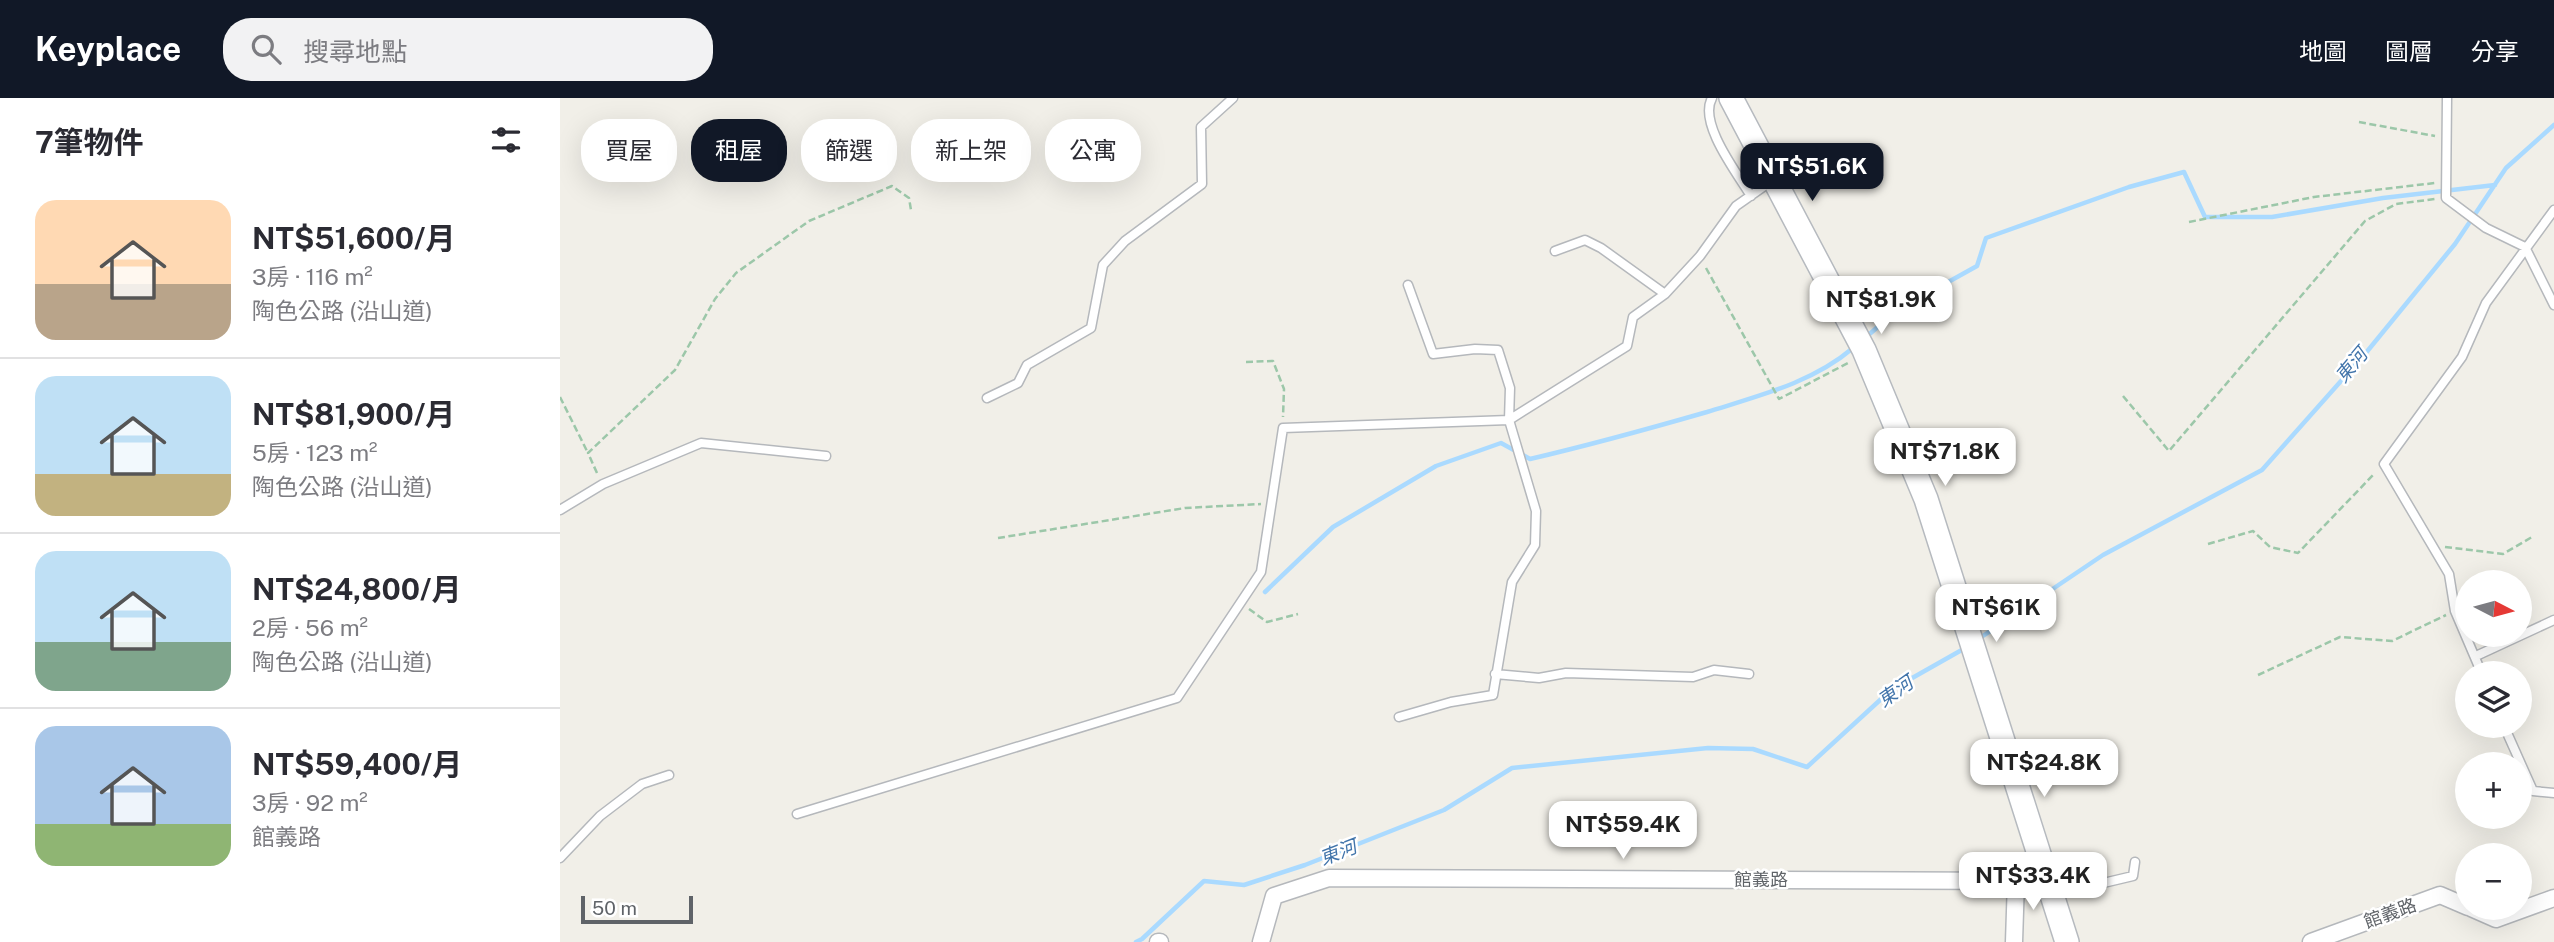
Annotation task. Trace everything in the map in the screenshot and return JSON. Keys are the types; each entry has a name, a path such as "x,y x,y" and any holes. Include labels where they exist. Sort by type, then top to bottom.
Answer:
{"main road":[{"path":"1731,98 1867,355 1926,499 2067,942"}],"street":[{"name":"館義路","path":"1261,942 1274,896 1329,878 2047,881"},
{"path":"2014,942 2016,880"},
{"name":"館義路","path":"2311,942 2441,895 2455,902"},
{"name":"館義路","path":"2532,906 2554,898"}],"lane":[{"path":"987,398 1018,383 1027,365 1091,328 1103,265 1125,241 1202,184 1200,127 1233,98"},
{"path":"1712,98 1709,107 1714,135 1751,196"},
{"path":"2447,98 2446,198 2486,228 2525,247 2554,305"},
{"path":"797,814 1177,698 1261,572 1283,428 1509,420 1627,346 1633,317 1665,294 1700,256 1736,206 1775,179"},
{"path":"2455,611 2449,574 2384,464 2462,358 2486,303 2554,210"},
{"path":"1555,251 1586,240 1665,294"},
{"path":"1399,717 1451,702 1493,695 1512,582 1535,545 1536,511 1509,420 1510,388 1497,350 1475,349 1433,354 1408,285"},
{"path":"560,510 603,484 701,443 826,456"},
{"path":"2476,656 2554,620"},
{"path":"2472,648 2478,661"},
{"path":"1496,674 1539,678 1566,673 1693,677 1714,670 1749,674"},
{"path":"2509,738 2533,790 2554,793"},
{"path":"560,858 600,816 631,792 642,784 669,775"},
{"path":"2047,881 2095,885 2133,876 2135,862"}],"path":[{"path":"2359,122 2447,139"},
{"path":"2189,222 2314,197 2447,181"},
{"path":"588,453 674,370 715,299 736,273 809,221 892,186 909,198 911,210"},
{"path":"2123,396 2169,451 2365,221 2396,204 2446,198"},
{"path":"1700,256 1779,399 1848,362 1867,355"},
{"path":"1246,362 1273,361 1284,389 1283,428"},
{"path":"560,397 603,484"},
{"path":"2208,544 2253,531 2270,547 2298,553 2384,464"},
{"path":"998,538 1185,508 1271,504"},
{"path":"2431,545 2503,554 2532,537"},
{"path":"1241,603 1267,622 1298,614"},
{"path":"2258,675 2340,637 2392,641 2455,611"}],"waterway":[{"name":"東河","path":"1977,640 2103,555 2262,470 2365,354 2455,244 2506,168 2554,125"},
{"path":"1865,338 1896,311 1977,266 1986,238 2129,187 2184,172 2205,217 2272,217 2383,198 2495,185"},
{"path":"1265,592 1333,527 1436,466 1501,443 1530,459 1685,418 1765,394 1802,379 1820,371 1853,348"},
{"name":"東河","path":"1136,942 1204,881 1244,885 1305,865 1444,810 1512,768 1708,748 1753,749 1807,767 1891,690 1967,647"}]}
